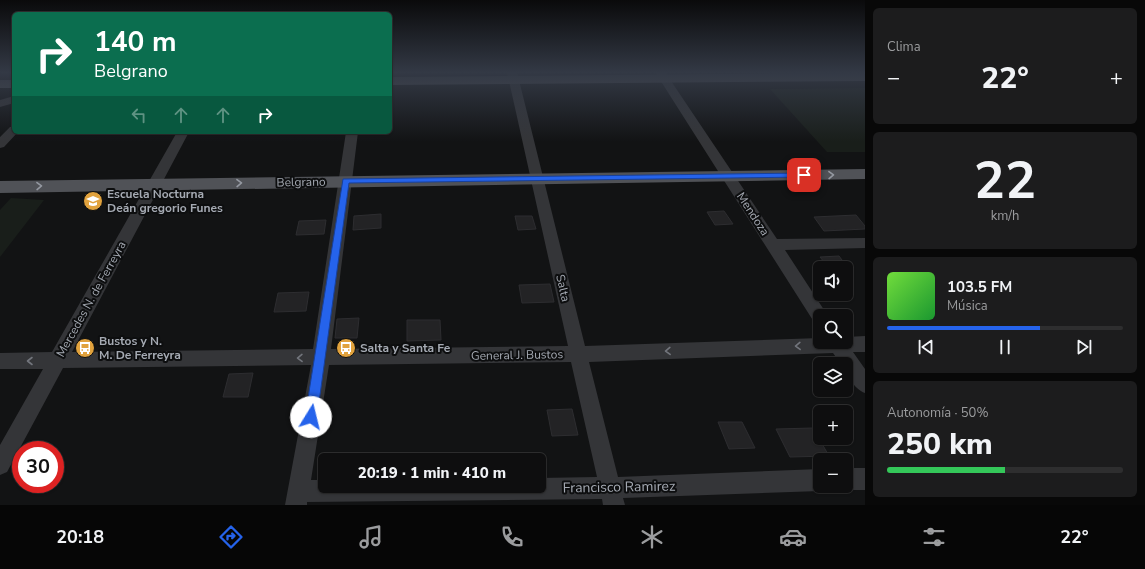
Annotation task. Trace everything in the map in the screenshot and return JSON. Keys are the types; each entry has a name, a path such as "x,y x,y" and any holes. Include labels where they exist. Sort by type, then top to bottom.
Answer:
{"main road":[{"name":"Belgrano","path":"0,187 865,174"}],"street":[{"name":"Salta","path":"518,96 612,496"},
{"name":"Mendoza","path":"676,96 815,309"},
{"path":"0,104 12,100"},
{"path":"0,144 12,131"},
{"name":"Mercedes N. de Ferreyra","path":"0,465 182,134"},
{"path":"297,498 321,358 352,134"},
{"path":"773,245 865,244"},
{"name":"General J. Bustos","path":"0,361 579,354 813,344"},
{"name":"General J. Bustos","path":"853,344 865,344"},
{"path":"841,349 865,384"},
{"path":"853,479 865,479"},
{"name":"Francisco Ramirez","path":"297,498 612,496 813,481"}],"shaded area":[{"path":"776,96 865,96 865,152 827,152"},
{"path":"11,198 44,200 0,257 0,210"}],"building":[{"path":"724,211 733,224 715,225 707,212"},
{"path":"381,214 381,228 353,230 354,216"},
{"path":"856,215 865,226 865,229 824,231 814,217"},
{"path":"515,216 532,216 536,229 518,230"},
{"path":"326,220 324,234 296,235 299,221"},
{"path":"839,256 843,261 823,261 820,257"},
{"path":"550,284 554,302 522,303 519,285"},
{"path":"309,292 306,311 274,312 278,293"},
{"path":"359,318 357,338 335,338 337,319"},
{"path":"407,320 440,320 441,340 407,341"},
{"path":"253,373 248,397 223,397 229,374"},
{"path":"572,409 578,435 552,436 547,410"},
{"path":"718,422 742,422 755,448 729,449"},
{"path":"813,428 813,445 823,445 827,453 813,453 813,456 790,457 776,429"}],"place":[{"name":"Escuela Nocturna Deán gregorio Funes","path":"93,201"},
{"name":"Bustos y N. M. De Ferreyra","path":"85,348"},
{"name":"Salta y Santa Fe","path":"346,348"}],"route":[{"path":"311,417 321,358 345,181 804,175"}]}
